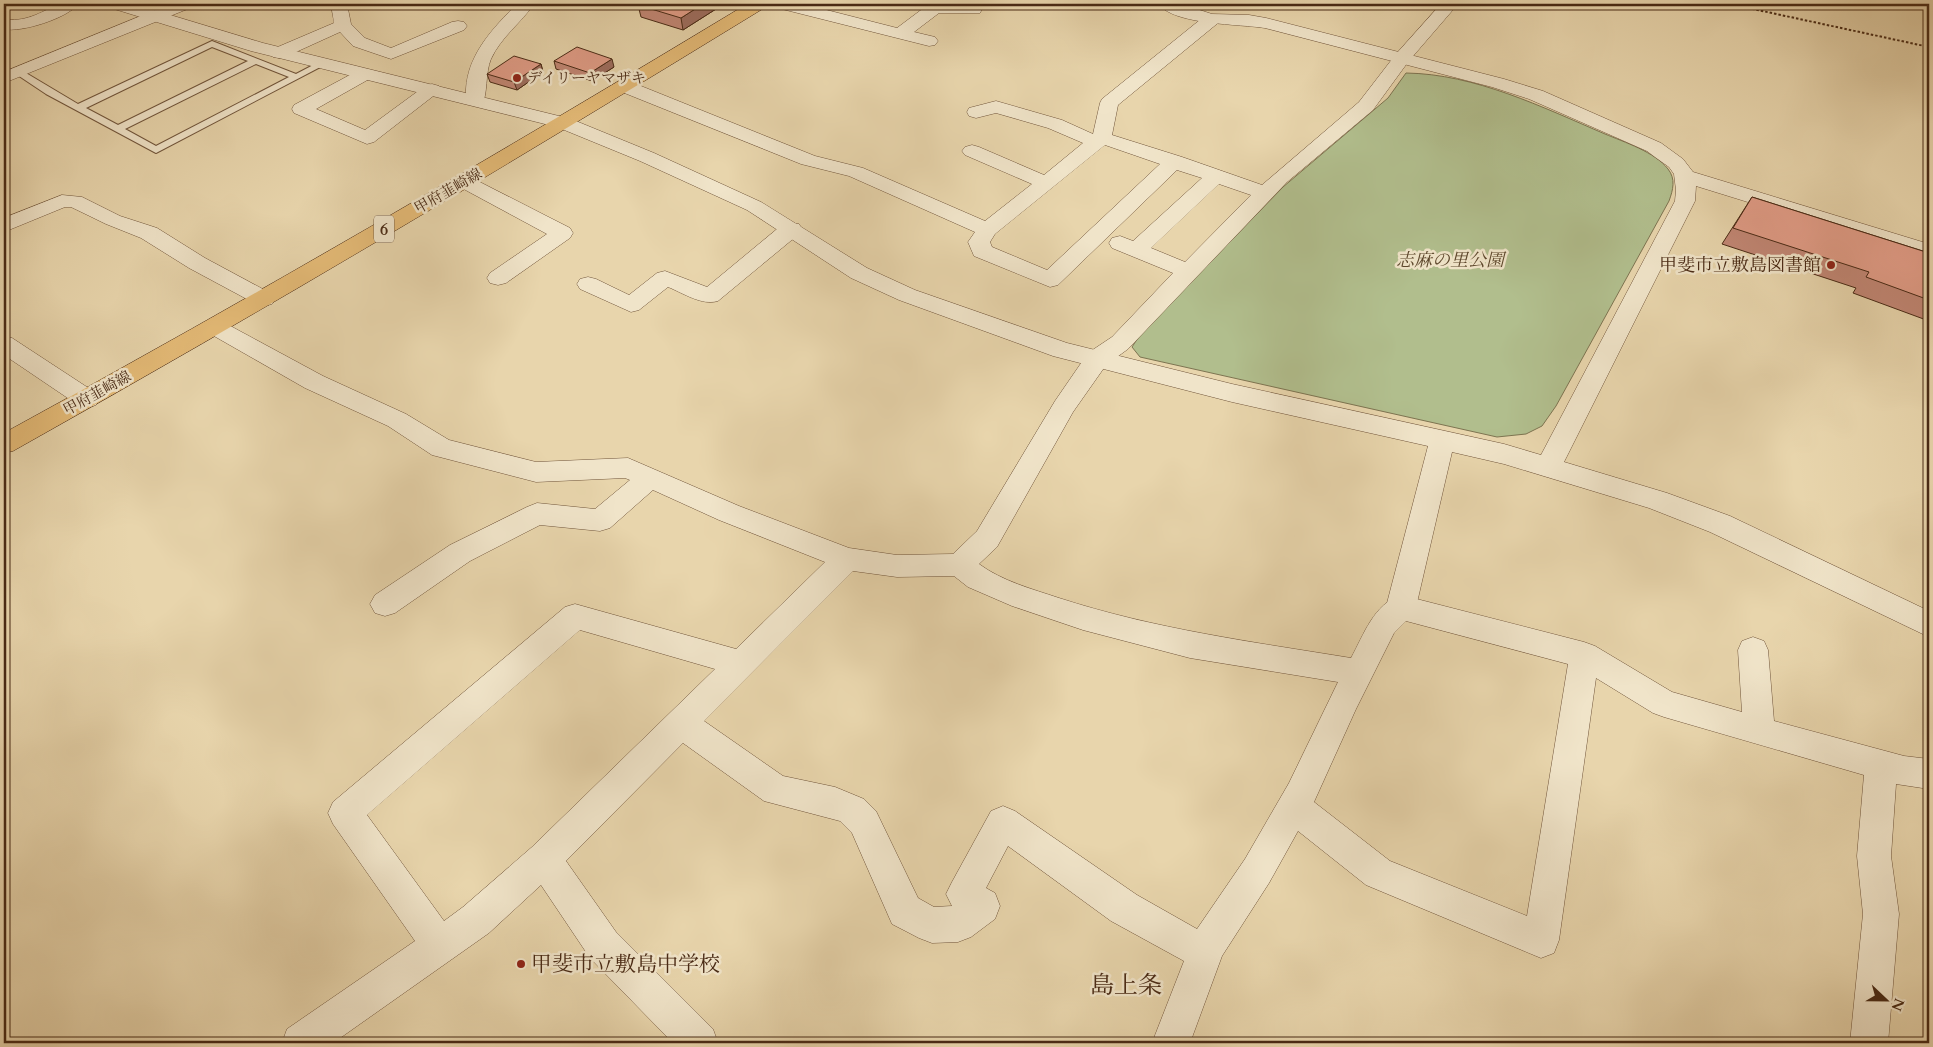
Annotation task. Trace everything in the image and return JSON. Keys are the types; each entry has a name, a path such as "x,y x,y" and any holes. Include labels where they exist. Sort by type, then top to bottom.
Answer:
{"main road":[{"name":"甲府韮崎線","path":"4,444 215,327 465,182 758,4"}],"street":[{"path":"4,24 19,26 70,4"},
{"path":"117,4 278,53 564,123 754,206 859,273 907,295 1061,350 1097,360 1232,393 1504,454 1657,500 1720,524 1929,625"},
{"path":"11,75 184,4"},
{"path":"340,4 342,25 359,42 391,54 458,26"},
{"path":"475,100 478,67 506,24 526,4"},
{"path":"784,4 929,41"},
{"path":"1168,4 1188,14 1212,19 1249,20 1266,23 1536,95 1654,147 1670,158 1684,172 1688,186 1685,201 1548,467"},
{"path":"959,565 987,538 1064,407 1097,360 1120,343 1280,178 1366,106 1402,58 1450,4"},
{"path":"900,34 935,8 974,9"},
{"path":"1175,161 1050,280 982,252 978,242 987,230 1099,140 1109,103 1212,19"},
{"path":"278,53 342,25"},
{"path":"365,74 301,109 367,138 432,90"},
{"path":"624,86 808,160 856,172 987,230"},
{"path":"976,112 996,107 1055,124 1099,140 1175,161 1266,193"},
{"path":"972,151 1046,183"},
{"path":"1136,250 1216,176"},
{"path":"1685,176 1929,251"},
{"path":"465,182 562,233 498,278"},
{"path":"4,226 62,201 75,201 113,220 149,234 197,263 264,299"},
{"path":"588,284 631,305 665,278 710,296 791,230"},
{"path":"1098,234 1188,271"},
{"path":"215,327 314,382 397,420 441,448 536,472 628,468 729,513 847,559 897,566 959,565 978,579 996,587 1022,598 1082,618 1190,645 1359,672"},
{"path":"4,344 87,399"},
{"path":"1171,1043 1208,944 1257,870 1294,807 1384,624 1401,608 1442,440"},
{"path":"385,604 460,553 536,514 600,520 650,478"},
{"path":"301,1043 476,920 544,859 847,559"},
{"path":"1401,608 1584,655 1664,702 1758,731 1881,765 1904,771 1929,774"},
{"path":"440,946 345,813 575,616 740,664"},
{"path":"1753,650 1758,731"},
{"path":"1294,807 1378,873 1541,940 1584,655"},
{"path":"681,722 776,790 835,803 852,810 864,822 905,911 932,926 958,924 982,906 964,894 1003,822 1124,908 1205,953"},
{"path":"1869,1043 1882,914 1874,856 1881,765"},
{"path":"544,859 603,945 699,1043"}],"lane":[{"path":"78,108 212,44 296,77"},
{"path":"118,130 256,61"},
{"path":"11,75 49,92 156,150 322,64"}],"path":[{"path":"1730,4 1929,47"}],"green space":[{"name":"志麻の里公園","path":"1406,73 1457,79 1533,103 1630,144 1655,157 1671,173 1673,189 1669,201 1556,406 1542,426 1526,434 1497,437 1140,357 1132,347 1140,335 1283,187 1388,98"}],"building":[{"path":"703,4 681,18 638,5"},
{"path":"577,47 612,59 590,73 554,61"},
{"path":"514,56 541,64 514,82 487,74"},
{"path":"1752,197 1929,253 1929,300 1866,277 1869,272 1733,228"}],"place":[{"name":"デイリーヤマザキ","path":"517,78"},
{"name":"甲斐市立敷島図書館","path":"1831,265"},
{"name":"甲斐市立敷島中学校","path":"521,964"}],"district":[{"name":"島上条","path":"1126,985"}]}
